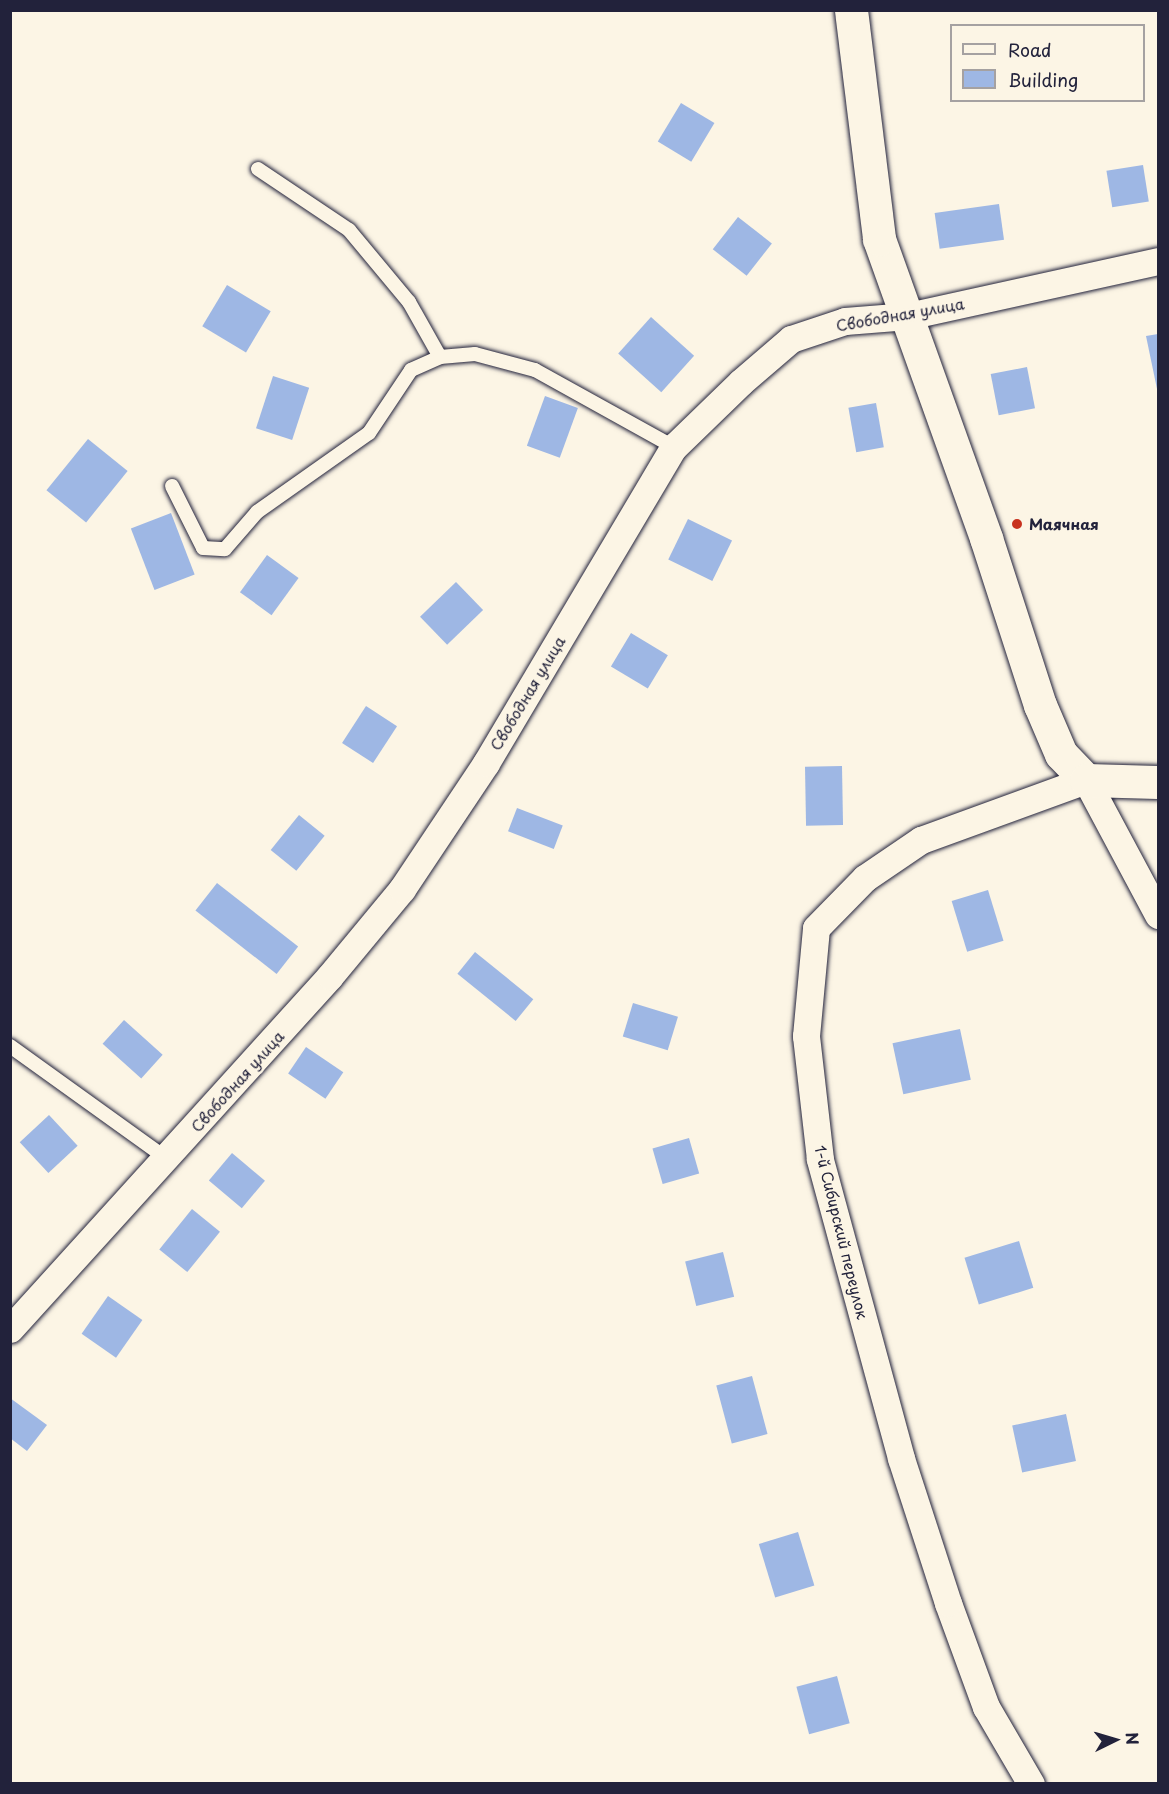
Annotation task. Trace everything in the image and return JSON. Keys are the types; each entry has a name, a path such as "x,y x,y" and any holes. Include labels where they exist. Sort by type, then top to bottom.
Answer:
{"street":[{"path":"851,10 879,239 908,316 1040,705 1061,754 1086,780 1158,915"},
{"name":"Свободная улица","path":"10,1329 167,1159 330,976 402,889 486,763 674,447 791,339 845,321 908,316 1158,261"},
{"path":"1086,780 1158,783"},
{"name":"1-й Сибирский переулок","path":"1031,1784 986,1707 901,1458 820,1159 806,1036 816,928 865,878 921,840 1086,780"}],"lane":[{"path":"258,169 349,230 409,302 440,357"},
{"path":"172,486 202,548 225,549 257,512 369,433 411,370 440,357 475,354 535,370 674,447"},
{"path":"10,1046 167,1159"}],"building":[{"path":"681,103 714,123 691,162 658,142"},
{"path":"1143,165 1149,202 1112,207 1106,171"},
{"path":"999,204 1004,240 940,249 935,213"},
{"path":"738,217 772,243 747,276 713,249"},
{"path":"227,285 271,311 246,352 202,326"},
{"path":"651,317 694,356 661,392 618,353"},
{"path":"1158,334 1158,389 1157,389 1146,336"},
{"path":"1027,367 1035,408 999,415 991,374"},
{"path":"273,376 309,388 292,440 256,428"},
{"path":"545,396 578,408 560,458 527,446"},
{"path":"876,403 884,447 856,452 848,408"},
{"path":"88,439 128,471 86,522 46,490"},
{"path":"171,513 195,575 155,590 131,528"},
{"path":"688,519 732,540 712,581 668,559"},
{"path":"267,555 299,578 272,615 240,592"},
{"path":"456,582 483,610 447,645 420,617"},
{"path":"631,633 668,655 648,689 611,666"},
{"path":"366,706 397,726 373,763 342,743"},
{"path":"842,766 843,825 806,826 805,767"},
{"path":"517,808 563,826 554,849 508,831"},
{"path":"299,815 325,836 296,871 271,850"},
{"path":"217,883 298,946 277,974 195,911"},
{"path":"988,890 1003,941 967,952 952,901"},
{"path":"475,952 533,999 516,1021 457,974"},
{"path":"633,1003 678,1017 668,1050 623,1036"},
{"path":"124,1020 163,1055 141,1079 103,1044"},
{"path":"960,1029 971,1080 903,1094 893,1043"},
{"path":"306,1047 343,1072 325,1099 288,1074"},
{"path":"49,1115 78,1146 48,1173 20,1142"},
{"path":"689,1138 699,1174 663,1184 652,1148"},
{"path":"232,1153 265,1181 242,1208 209,1181"},
{"path":"192,1209 220,1232 187,1272 159,1249"},
{"path":"1019,1241 1033,1288 979,1305 964,1258"},
{"path":"723,1252 734,1297 696,1306 685,1261"},
{"path":"108,1296 142,1320 116,1358 82,1334"},
{"path":"752,1376 768,1434 732,1444 716,1386"},
{"path":"10,1398 47,1425 27,1451 10,1438"},
{"path":"1066,1414 1076,1461 1022,1472 1012,1425"},
{"path":"798,1532 814,1586 775,1598 759,1544"},
{"path":"837,1676 850,1723 809,1734 796,1687"}],"place":[{"name":"Маячная","path":"1017,524"}]}
